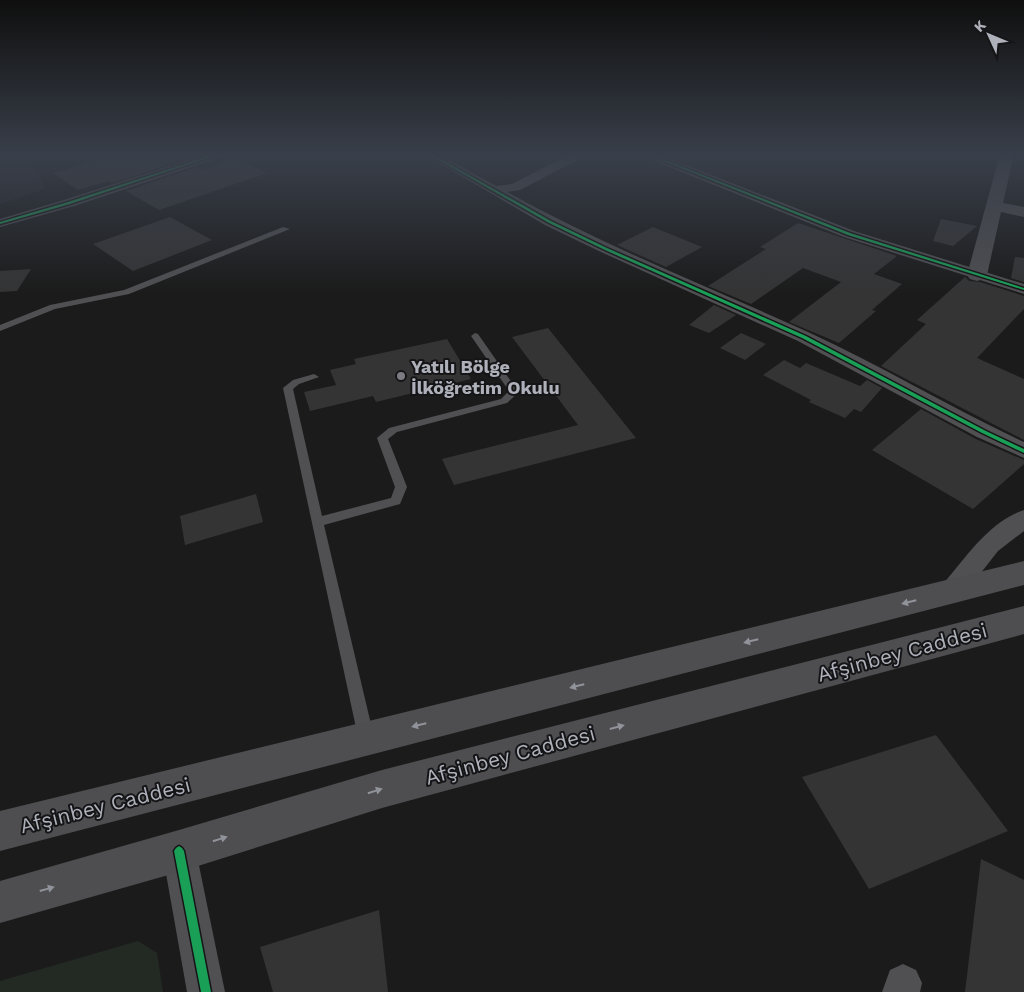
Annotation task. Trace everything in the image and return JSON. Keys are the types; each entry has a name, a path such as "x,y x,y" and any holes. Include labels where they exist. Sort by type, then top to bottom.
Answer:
{"main road":[{"path":"977,275 996,200"},
{"path":"994,206 1024,212"},
{"name":"Afşinbey Caddesi","path":"0,831 1024,573"},
{"name":"Afşinbey Caddesi","path":"0,902 179,851 382,789 1024,620"}],"street":[{"path":"0,223 77,200"},
{"path":"513,200 550,222 606,249 804,337 984,432 1024,451"},
{"path":"764,200 849,234 1024,289"},
{"path":"953,590 990,544 1024,519"},
{"path":"179,851 206,992"}],"lane":[{"path":"0,328 53,307 126,292 286,229"},
{"path":"318,522 396,502 401,487 382,438 393,430 504,401 514,392 475,336"},
{"path":"314,377 296,382 288,388 367,739"}],"shaded area":[{"path":"0,200 11,200 0,204"},
{"path":"138,941 157,953 163,992 0,992 0,981"}],"building":[{"path":"142,200 187,200 159,210"},
{"path":"170,217 212,240 133,271 93,244"},
{"path":"941,219 977,226 953,246 933,241"},
{"path":"798,223 897,256 874,274 902,284 872,310 876,311 839,343 789,322 841,282 803,268 751,304 708,286 766,249 760,247"},
{"path":"653,227 702,247 666,267 617,245"},
{"path":"1015,257 1024,258 1024,282 1011,278"},
{"path":"31,269 17,291 0,292 0,271"},
{"path":"965,277 969,281 980,282 1024,296 1024,309 977,358 1024,379 1024,440 881,366 926,324 917,320"},
{"path":"714,305 736,315 709,333 689,325"},
{"path":"548,328 636,438 454,485 442,459 578,425 512,337"},
{"path":"741,333 766,344 745,360 720,348"},
{"name":"Yatılı Bölge İlköğretim Okulu","path":"447,339 471,379 376,402 373,396 310,411 304,392 336,385 330,370 356,364 354,359"},
{"path":"784,360 800,368 806,363 860,386 867,380 882,388 861,412 854,409 845,418 809,402 811,400 763,375"},
{"path":"921,409 976,439 1024,460 1024,464 973,509 872,450"},
{"path":"256,494 263,522 185,545 180,516"},
{"path":"936,735 1008,831 869,889 802,777"},
{"path":"981,859 1024,880 1024,992 965,992"},
{"path":"379,910 388,992 273,992 260,947"}],"cycle path":[{"path":"0,223 77,200"},
{"path":"512,200 550,222 606,249 804,337 984,432 1024,451"},
{"path":"764,200 849,234 1024,289"},
{"path":"179,851 206,992"}],"place":[{"name":"Yatılı Bölge İlköğretim Okulu","path":"401,376"}]}
